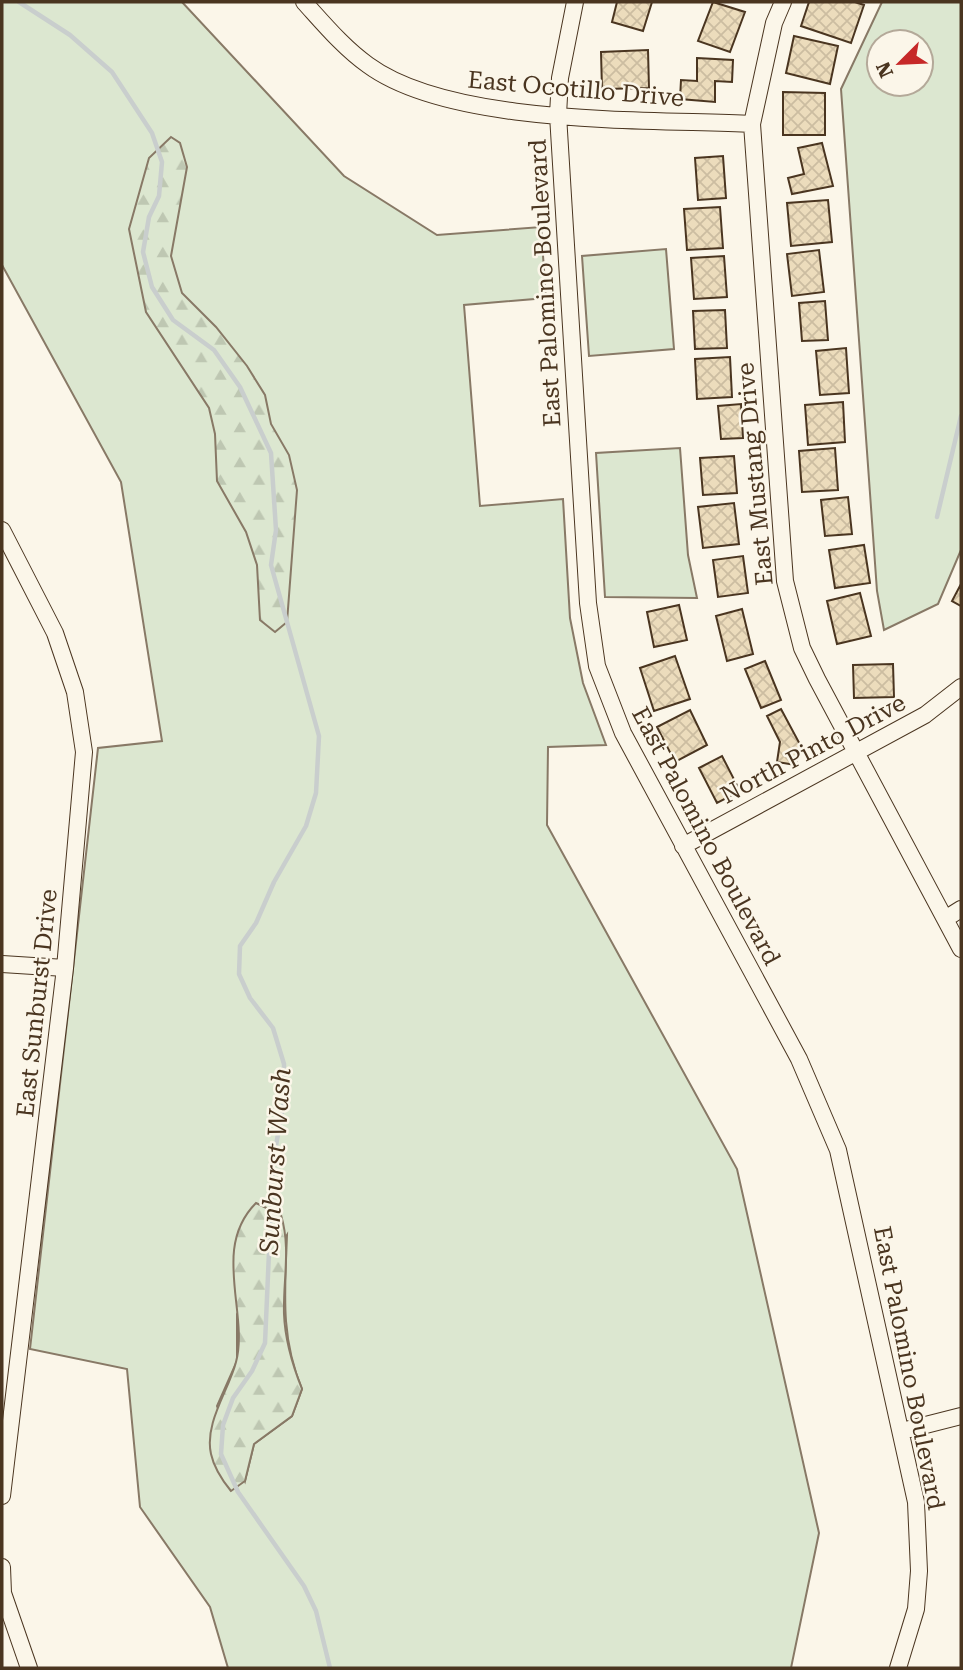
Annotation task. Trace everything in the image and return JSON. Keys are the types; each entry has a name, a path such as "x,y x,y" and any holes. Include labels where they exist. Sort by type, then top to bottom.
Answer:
{"street":[{"name":"East Ocotillo Drive","path":"304,2 333,34 369,66 408,88 464,104 558,115 752,124"},
{"name":"East Palomino Boulevard","path":"575,2 560,78 558,115 588,603 597,666 623,733 799,1059 826,1115 848,1184 916,1502 919,1571 916,1609 898,1668"},
{"name":"East Mustang Drive","path":"783,2 774,23 752,124 785,580 802,648 855,754 961,949"},
{"name":"East Sunburst Drive","path":"2,530 55,633 75,692 84,752 65,968 2,1496"},
{"name":"North Pinto Drive","path":"683,846 925,715 961,687"},
{"path":"945,919 961,909"},
{"path":"2,964 65,968"},
{"path":"902,1431 961,1416"},
{"path":"2,1567 3,1593 29,1668"}],"green space":[{"path":"2,2 182,2 344,176 437,235 541,227 546,298 464,305 480,506 563,499 570,618 583,683 606,745 548,747 547,825 737,1169 819,1533 791,1668 228,1668 210,1607 140,1507 127,1369 30,1349 98,748 162,741 121,482 2,265","holes":["287,1235 287,1332 302,1389 292,1416 254,1444 245,1481 217,1406 237,1361 237,1314"]},
{"path":"882,2 961,2 961,550 938,604 884,630 877,591 841,89 865,38 865,98 935,98 935,28 870,28"},
{"path":"171,137 180,143 187,167 171,256 182,293 216,327 247,366 265,395 271,424 289,455 297,490 287,622 275,632 260,620 257,565 246,532 217,481 215,434 209,408 146,312 129,229 149,158"},
{"path":"666,249 674,349 589,356 582,256"},
{"path":"680,448 688,555 697,598 605,597 596,453"},
{"path":"256,1203 281,1215 284,1227 285,1324 290,1352 302,1389 292,1416 254,1444 245,1481 231,1491 214,1464 211,1454 211,1430 233,1373 239,1343 233,1260 236,1240 243,1221"}],"building":[{"path":"617,2 652,2 643,31 612,22"},
{"path":"713,2 745,12 730,52 698,41"},
{"path":"809,2 855,2 864,5 851,43 801,26"},
{"path":"794,36 838,46 830,84 786,73"},
{"path":"648,50 649,88 602,89 601,52"},
{"path":"697,58 733,60 732,82 715,81 715,102 680,99 681,80 697,81"},
{"path":"783,92 825,93 825,135 783,135"},
{"path":"822,143 833,186 792,194 788,178 804,174 798,148"},
{"path":"723,156 726,198 698,200 695,158"},
{"path":"828,200 832,242 791,246 787,203"},
{"path":"720,207 723,248 687,250 684,209"},
{"path":"819,250 824,292 792,296 787,254"},
{"path":"724,256 727,297 694,299 691,258"},
{"path":"825,301 828,340 802,341 799,303"},
{"path":"725,310 727,348 695,349 693,311"},
{"path":"846,348 849,393 820,395 816,351"},
{"path":"730,357 732,397 697,399 695,359"},
{"path":"843,402 845,442 808,445 805,405"},
{"path":"741,404 743,438 721,439 718,406"},
{"path":"835,448 838,490 802,492 799,451"},
{"path":"734,456 737,493 703,495 700,458"},
{"path":"848,497 852,534 825,536 821,500"},
{"path":"734,503 739,544 703,548 698,507"},
{"path":"864,545 870,583 835,588 829,550"},
{"path":"743,556 748,593 718,597 713,560"},
{"path":"961,584 961,606 952,601"},
{"path":"860,593 871,636 837,644 827,601"},
{"path":"679,605 687,640 654,647 647,612"},
{"path":"742,609 753,654 727,661 716,616"},
{"path":"675,656 690,699 654,711 640,668"},
{"path":"765,661 781,700 761,708 745,669"},
{"path":"893,664 894,697 854,698 853,665"},
{"path":"781,709 803,750 797,753 796,765 777,762 780,742 767,716"},
{"path":"690,710 707,745 675,762 657,727"},
{"path":"722,756 740,791 717,803 699,768"}],"waterway":[{"name":"Sunburst Wash","path":"19,2 70,35 112,72 152,133 162,162 159,196 149,217 143,252 152,287 173,320 214,350 240,387 271,453 276,530 271,565 319,736 316,793 306,826 274,882 256,923 240,946 239,974 250,998 273,1028 284,1064 284,1101 273,1162 265,1343 252,1371 233,1398 223,1425 221,1454 238,1492 304,1586 316,1611 330,1668"},
{"path":"937,517 961,416"}]}
